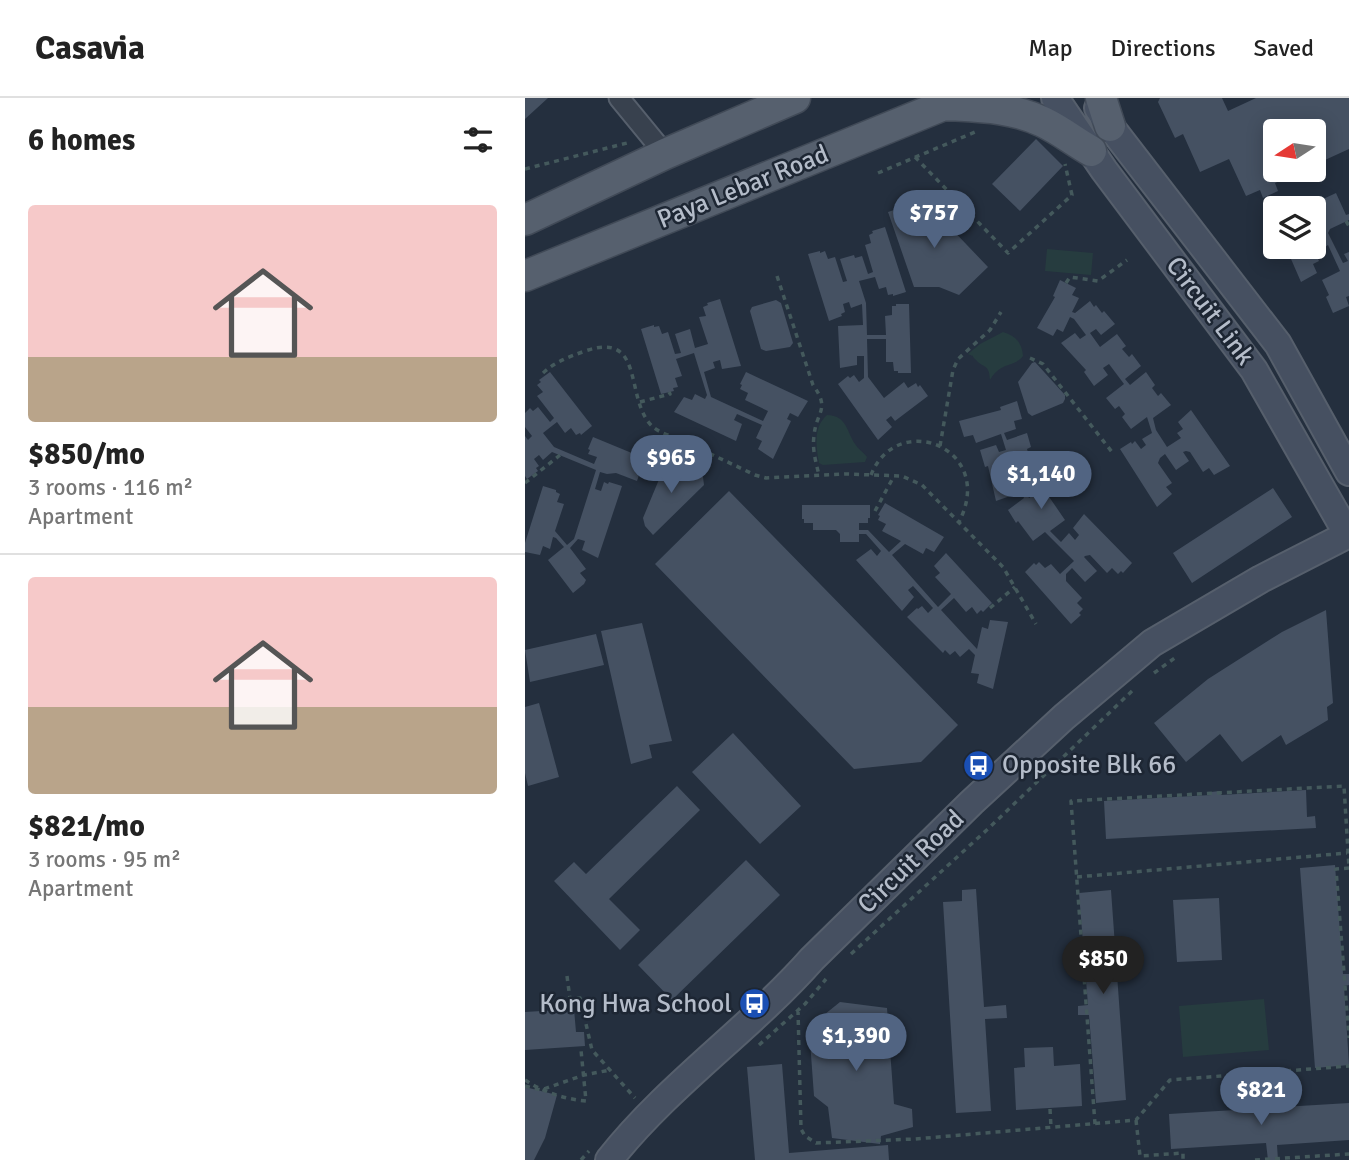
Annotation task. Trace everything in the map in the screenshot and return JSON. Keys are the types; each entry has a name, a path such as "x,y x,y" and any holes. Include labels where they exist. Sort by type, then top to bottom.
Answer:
{"main road":[{"path":"525,220 795,98"},
{"path":"1101,98 1110,127"},
{"path":"953,102 1025,114 1045,122 1078,158"},
{"name":"Paya Lebar Road","path":"525,275 953,102"}],"street":[{"path":"619,98 666,154"},
{"name":"Circuit Link","path":"1055,98 1078,158 1254,370 1348,535"},
{"name":"Circuit Link","path":"1092,98 1110,127 1278,344 1349,471"},
{"name":"Circuit Road","path":"609,1160 655,1110 788,986 812,959 972,802 1107,679 1152,643 1261,579 1348,535"}],"path":[{"path":"878,173 970,135"},
{"path":"915,157 1008,253 1072,195 1078,158"},
{"path":"1066,283 1070,277 1098,281 1127,260"},
{"path":"777,276 813,385 824,406 813,438 819,475"},
{"path":"940,446 953,370 958,359 990,330 1001,312"},
{"path":"543,373 557,361 608,345 619,350 627,359 643,413 654,428 755,475 767,478 819,475 902,476 922,485 1003,567 1036,624"},
{"path":"1030,358 1043,364 1112,452"},
{"path":"640,402 670,394 669,392"},
{"path":"871,475 876,461 896,445 911,442 940,446 958,461 965,474 969,492 968,505 959,522"},
{"path":"525,483 559,455"},
{"path":"875,511 894,476"},
{"path":"990,608 1015,587"},
{"path":"849,956 990,827 1136,687"},
{"path":"1095,1124 1071,801 1344,786 1349,868 1336,869 1347,980 1349,1038"},
{"path":"1077,877 1348,853"},
{"path":"756,1048 798,1010 830,974"},
{"path":"567,976 570,999 580,998 592,1050 636,1097"},
{"path":"798,1010 801,1129 810,1141 828,1143 1136,1120 1170,1080 1349,1066"},
{"path":"525,1086 571,1100 586,1101 582,1050"},
{"path":"541,1090 584,1075 610,1070"},
{"path":"525,1080 541,1090"},
{"path":"1050,1109 1051,1128"},
{"path":"1136,1120 1140,1156 1182,1153 1183,1160"},
{"path":"1255,1160 1349,1154"}],"green space":[{"path":"1047,249 1093,253 1091,275 1045,271"},
{"path":"1003,332 1017,341 1023,356 1003,367 990,380 987,369 968,354"},
{"path":"827,415 842,421 856,446 867,457 865,462 819,463 819,425"},
{"path":"1264,999 1269,1050 1183,1057 1179,1006"}],"building":[{"path":"525,98 548,98 525,119"},
{"path":"1160,98 1222,98 1228,111 1256,98 1349,98 1349,149 1327,159 1327,119 1263,119 1263,182 1277,182 1275,183 1278,191 1263,198 1260,190 1246,196 1229,159 1200,172 1183,134 1175,138 1158,102"},
{"path":"1036,139 1063,166 1020,211 992,184"},
{"path":"1336,193 1346,215 1349,214 1349,220 1330,229 1328,233 1343,263 1348,261 1344,254 1349,252 1349,296 1346,297 1349,306 1333,313 1322,280 1340,271 1328,245 1326,246 1326,198"},
{"path":"924,200 988,267 959,295 939,287 914,287 888,212"},
{"path":"885,227 906,292 888,295 886,287 879,289 875,277 859,281 866,303 867,335 886,335 885,316 892,315 892,306 909,304 911,373 898,373 894,371 893,362 886,362 886,339 867,339 868,377 884,398 904,382 908,388 916,383 918,387 920,385 928,396 895,421 891,416 886,420 892,427 878,440 838,384 848,376 850,378 854,375 859,382 864,378 864,356 857,356 857,365 840,368 838,326 863,325 862,304 851,308 849,302 843,304 845,312 842,316 829,321 808,254 825,251 828,259 835,257 843,282 847,281 840,259 862,256 868,274 873,272 865,245 871,243 869,235 872,231"},
{"path":"1291,259 1318,259 1319,261 1313,264 1317,273 1301,282"},
{"path":"1060,280 1076,288 1072,295 1079,298 1072,312 1075,313 1090,301 1102,313 1104,311 1115,324 1101,335 1096,329 1090,333 1100,347 1117,334 1126,346 1122,349 1129,357 1132,354 1141,366 1125,379 1130,385 1146,372 1155,385 1152,388 1158,396 1161,393 1171,405 1153,418 1156,430 1167,447 1181,438 1177,433 1183,429 1178,422 1191,410 1230,466 1214,475 1209,468 1203,472 1190,452 1186,451 1183,452 1189,461 1176,470 1165,454 1158,463 1172,483 1166,487 1172,494 1157,507 1120,449 1135,441 1141,449 1146,445 1142,439 1152,433 1147,417 1131,429 1122,417 1125,414 1119,406 1115,409 1106,398 1124,384 1109,364 1103,368 1108,375 1094,386 1084,372 1086,370 1061,343 1075,333 1080,339 1086,335 1074,319 1070,317 1063,332 1057,329 1053,336 1037,328 1055,297 1053,296"},
{"path":"720,299 741,366 722,369 720,360 713,362 715,368 704,372 711,397 763,421 768,411 745,400 748,393 740,389 746,372 808,401 798,417 790,413 787,419 791,421 773,459 758,449 762,441 756,438 762,425 737,414 734,420 742,424 736,441 674,412 684,397 692,400 695,394 705,399 707,395 694,353 676,359 682,376 675,378 678,387 673,388 674,391 661,394 641,329 654,325 659,326 662,334 668,332 675,354 681,353 675,334 690,329 695,348 708,344 699,317 706,316 703,307 708,305 707,303"},
{"path":"776,300 781,303 793,343 790,347 766,351 761,349 750,311 752,307"},
{"path":"1035,362 1065,395 1065,399 1063,403 1032,416 1028,413 1018,382"},
{"path":"550,372 592,426 581,435 576,435 571,428 565,433 557,422 543,433 554,447 594,464 597,457 588,454 593,437 656,463 651,475 647,478 639,475 637,481 616,473 600,472 595,489 601,491 604,482 622,486 598,558 582,550 585,541 578,539 570,548 586,569 580,573 586,580 584,584 573,593 548,560 564,547 556,538 553,537 550,549 543,546 540,555 525,552 525,543 543,486 560,494 557,502 564,504 555,531 567,545 574,539 596,470 552,452 543,460 539,455 534,459 539,466 536,468 538,471 527,479 525,476 525,436 528,440 532,436 525,427 525,413 530,408 533,411 538,407 550,422 554,418 537,396 543,392 537,385 541,382 539,380"},
{"path":"1017,401 1022,419 1014,421 1016,429 1004,433 1007,440 1027,433 1031,447 1027,449 1030,459 1034,458 1039,472 1020,478 1029,498 1043,488 1065,520 1050,531 1061,542 1069,533 1075,540 1079,535 1073,528 1084,514 1132,563 1123,573 1121,571 1118,574 1112,568 1107,573 1090,555 1084,557 1097,571 1085,582 1072,568 1066,574 1066,581 1082,598 1077,603 1083,609 1079,613 1081,615 1071,624 1025,572 1039,562 1045,568 1051,564 1060,574 1074,561 1045,532 1033,541 1018,521 1016,523 1008,510 1024,498 1018,485 1010,487 1013,495 996,501 988,466 985,467 980,450 996,445 999,452 1006,450 1001,434 976,443 973,435 964,437 959,421 1001,410 1000,407"},
{"path":"670,463 703,477 704,485 653,535 645,526 643,518 665,465"},
{"path":"1273,488 1292,517 1192,583 1173,553"},
{"path":"729,491 958,725 921,762 854,769 655,564"},
{"path":"885,503 944,537 934,552 926,548 923,554 905,544 892,555 938,607 951,594 935,577 940,573 934,566 946,553 992,603 977,614 972,607 966,612 954,598 941,610 977,649 982,627 988,629 990,620 1008,622 993,689 977,683 979,674 971,673 975,655 969,649 960,657 955,651 950,655 945,650 943,653 907,617 922,606 928,613 933,608 913,586 908,590 914,597 902,611 856,560 871,549 877,556 881,551 866,534 859,534 859,542 840,542 840,534 836,530 813,530 813,523 804,523 802,519 802,505 870,505 868,523 859,523 859,530 868,530 889,552 901,541 882,531 886,524 878,520 878,515"},
{"path":"1326,610 1333,703 1327,707 1328,720 1286,745 1281,735 1242,762 1220,734 1186,762 1154,723 1208,679 1282,632"},
{"path":"642,623 672,741 649,745 652,758 631,764 601,631"},
{"path":"596,634 604,665 530,682 525,650"},
{"path":"539,703 559,777 528,786 525,773 525,707"},
{"path":"733,733 801,806 760,844 692,772"},
{"path":"677,786 700,810 609,899 640,930 620,950 554,881 574,862 586,874"},
{"path":"1306,790 1307,817 1315,816 1316,828 1106,839 1104,801 1211,795 1211,792 1220,791 1221,795"},
{"path":"746,860 780,895 672,1000 638,965"},
{"path":"1335,865 1343,974 1349,974 1349,985 1344,986 1349,1065 1315,1068 1300,868"},
{"path":"976,889 984,1007 1006,1005 1007,1018 985,1019 991,1111 956,1113 943,902 962,901 962,890"},
{"path":"1111,890 1126,1100 1096,1103 1089,1015 1078,1015 1078,1006 1088,1005 1079,893"},
{"path":"1219,898 1222,960 1177,962 1173,900"},
{"path":"840,1002 887,1008 894,1104 912,1109 913,1127 881,1136 880,1144 832,1138 828,1107 814,1096 809,1027"},
{"path":"574,1009 576,1032 584,1032 585,1046 525,1050 525,1012"},
{"path":"1053,1047 1054,1066 1080,1064 1082,1106 1016,1110 1014,1068 1025,1067 1024,1048"},
{"path":"782,1064 789,1153 888,1145 889,1160 755,1160 747,1067"},
{"path":"525,1087 557,1095 545,1138 534,1160 525,1160"},
{"path":"1349,1103 1349,1140 1277,1145 1278,1160 1268,1160 1266,1143 1171,1149 1169,1114"}],"place":[{"name":"Opposite Blk 66","path":"979,765"},
{"name":"Kong Hwa School","path":"755,1004"}]}
